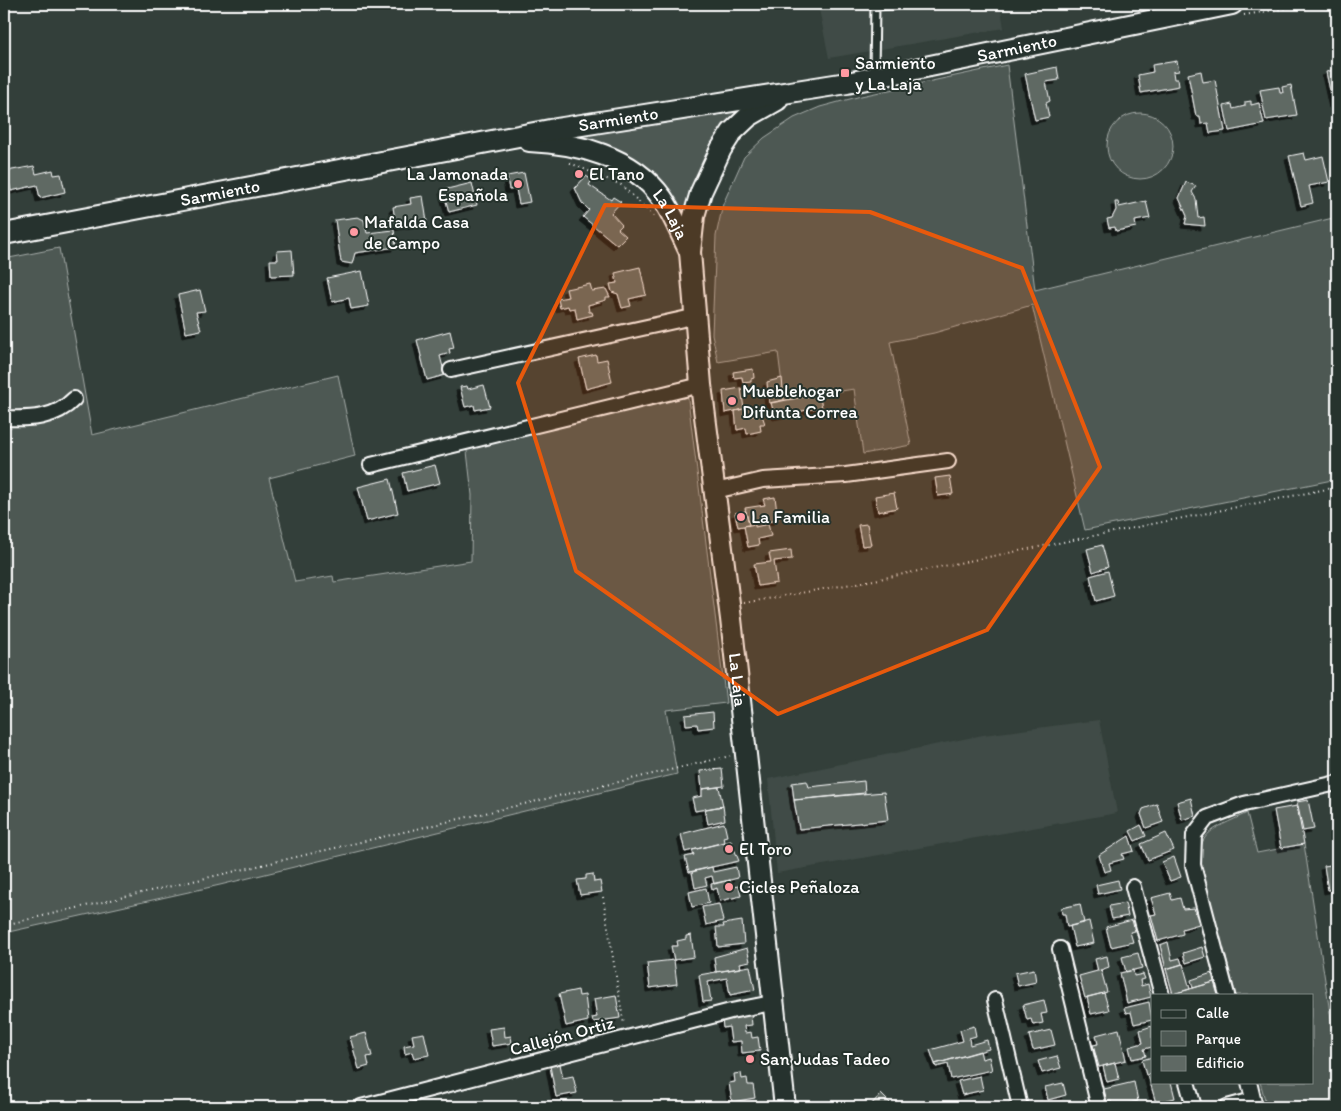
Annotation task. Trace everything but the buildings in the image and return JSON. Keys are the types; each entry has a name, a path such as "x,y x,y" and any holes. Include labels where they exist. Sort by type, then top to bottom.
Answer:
{"main road":[{"name":"Sarmiento","path":"4,234 504,139 788,93 874,77 1232,4"},
{"name":"La Laja","path":"786,1107 772,1003 747,754 738,603 715,491 702,385 690,252 694,216 701,192 721,149 732,132 749,116 788,93"},
{"name":"La Laja","path":"504,139 547,142 586,150 630,167 648,182 662,198 690,252"}],"street":[{"path":"451,370 697,316"},
{"path":"372,465 702,385"},
{"path":"4,418 31,419 64,410 74,399"},
{"path":"715,491 763,480 846,475 948,461"},
{"path":"1227,994 1193,864 1194,835 1207,818 1244,804 1337,784"},
{"path":"1133,887 1162,994"},
{"path":"1060,949 1099,1107"},
{"path":"995,1000 1020,1107"},
{"name":"Callejón Ortiz","path":"362,1107 731,1011 772,1003"},
{"path":"1188,1084 1194,1107"},
{"path":"1227,1107 1254,1103 1249,1084"}],"lane":[{"path":"874,77 875,5 908,4"}],"path":[{"path":"738,603 874,580 1337,488"},
{"path":"4,925 747,754"},
{"path":"603,897 626,1038"}],"highlighted area":[{"path":"605,205 870,212 1022,268 1100,467 987,630 778,714 576,571 518,383"}],"shaded area":[{"path":"818,4 1000,4 1004,28 829,58"},
{"path":"1099,720 1117,813 777,873 768,779 983,735"}],"green space":[{"path":"1007,65 1035,290 1337,217 1337,479 1085,530 1032,305 934,333 890,342 911,445 863,454 854,389 784,400 778,352 718,362 712,334 716,236 723,204 744,157 764,138 794,118 820,107 861,96"},
{"path":"756,102 687,229 656,183 637,163 626,155 607,147 564,139 588,131"},
{"path":"1133,113 1147,113 1159,118 1168,127 1173,139 1171,159 1164,170 1147,179 1133,179 1121,174 1112,165 1107,153 1107,139 1112,127 1121,118"},
{"path":"59,248 92,435 338,375 355,456 269,478 295,582 333,576 334,582 471,561 472,495 465,434 686,383 726,703 666,710 677,774 220,885 4,933 4,259"},
{"path":"1247,813 1257,853 1304,844 1335,1045 1337,1045 1337,1107 1267,1107 1261,1084 1314,1084 1314,994 1236,994 1201,862 1203,842 1214,829"}],"place":[{"name":"Sarmiento y La Laja","path":"845,73"},
{"name":"El Tano","path":"579,174"},
{"name":"La Jamonada Española","path":"518,184"},
{"name":"Mafalda Casa de Campo","path":"354,232"},
{"name":"Mueblehogar Difunta Correa","path":"732,401"},
{"name":"La Familia","path":"741,517"},
{"name":"El Toro","path":"729,849"},
{"name":"Cicles Peñaloza","path":"729,887"},
{"name":"San Judas Tadeo","path":"750,1059"}]}
